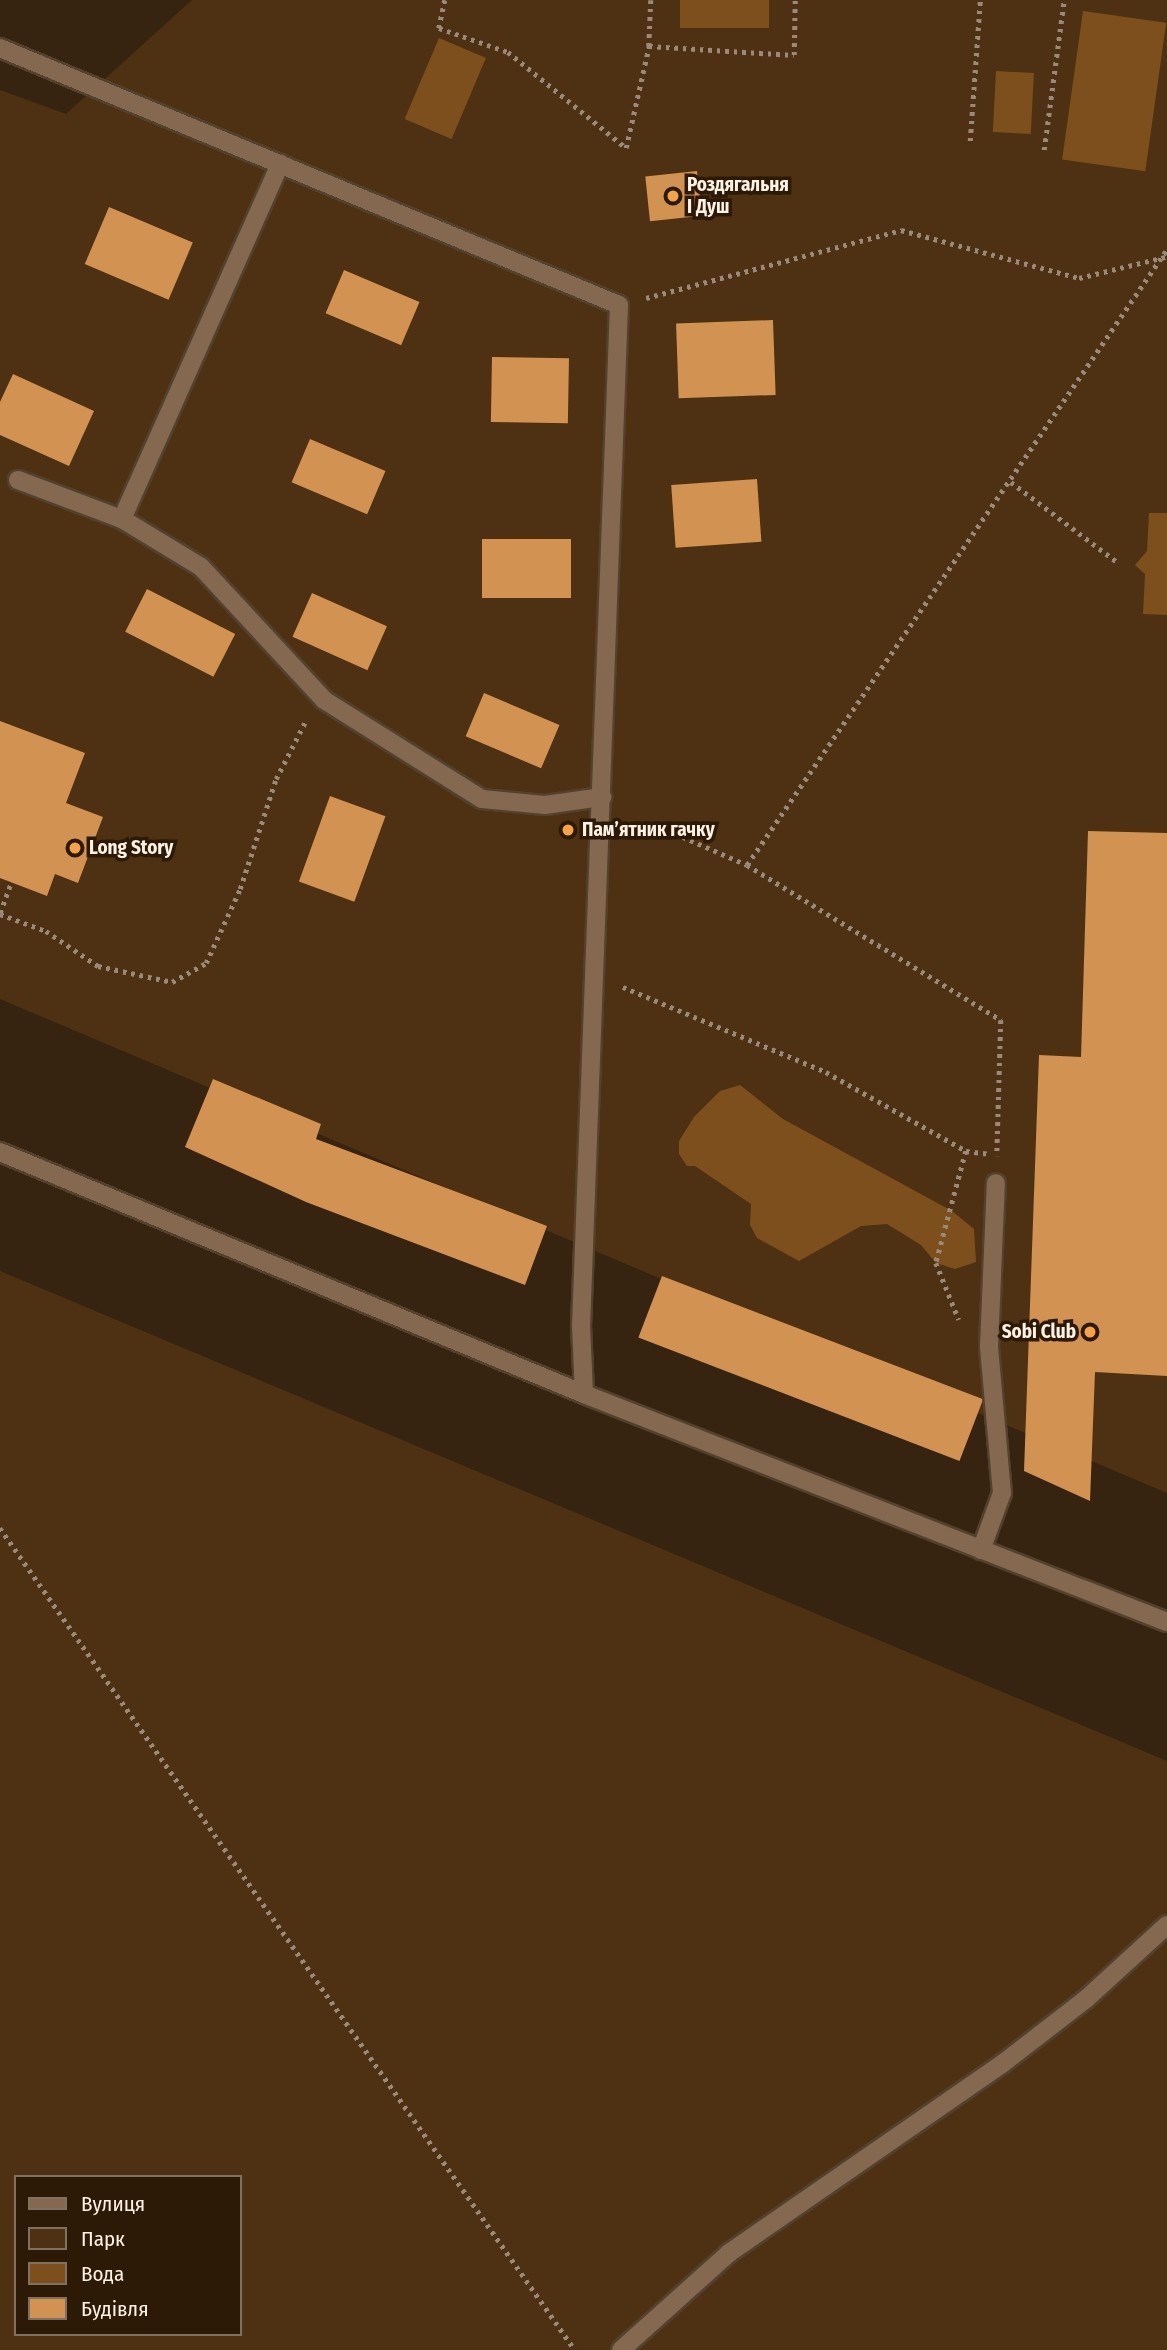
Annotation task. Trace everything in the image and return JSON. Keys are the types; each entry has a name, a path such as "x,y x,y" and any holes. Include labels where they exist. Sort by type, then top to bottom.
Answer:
{"lane":[{"path":"0,48 619,305 597,976 581,1325 584,1394"},
{"path":"122,519 281,164"},
{"path":"18,480 122,519 201,567 324,700 482,799 545,806 603,796"},
{"path":"0,1152 584,1394 1167,1622"},
{"path":"981,1550 1002,1493 989,1347 996,1183"},
{"path":"621,2350 729,2253 1002,2064 1086,1999 1167,1925"}],"path":[{"path":"445,0 439,28 508,52 626,148 649,46 651,0"},
{"path":"649,46 794,55 795,0"},
{"path":"970,141 980,0"},
{"path":"1044,150 1064,0"},
{"path":"619,305 901,230 1079,278 1166,257"},
{"path":"747,864 1166,257 1167,249"},
{"path":"1011,482 1117,562"},
{"path":"11,883 0,914 47,931 98,967 172,982 206,963 240,889 276,779 307,716 324,700"},
{"path":"602,820 667,830 747,864 1001,1020 996,1183"},
{"path":"597,976 826,1072 966,1151 997,1155"},
{"path":"936,1263 966,1151"},
{"path":"0,1528 575,2350"}],"green space":[{"path":"192,0 1167,0 1167,1493 0,999 0,90 66,114"},
{"path":"0,1271 1167,1761 1167,2350 0,2350"}],"water":[{"path":"680,0 769,0 769,28 680,28"},
{"path":"1083,11 1166,23 1145,171 1062,160"},
{"path":"439,38 486,58 452,139 405,119"},
{"path":"996,71 1034,73 1031,134 993,132"},
{"path":"1149,513 1167,513 1167,615 1143,614 1145,574 1135,565 1147,551"},
{"path":"740,1085 783,1119 952,1211 974,1229 976,1262 955,1269 936,1263 921,1245 887,1224 861,1226 799,1261 757,1238 750,1225 751,1204 695,1166 687,1166 679,1154 679,1141 694,1117 720,1091"}],"building":[{"name":"Роздягальня І Душ","path":"697,171 702,216 650,221 645,176"},
{"path":"109,207 193,243 169,300 85,264"},
{"path":"344,270 419,302 401,345 326,313"},
{"path":"773,320 776,395 679,398 676,323"},
{"path":"492,357 569,358 568,423 491,422"},
{"path":"13,374 94,411 69,466 0,435 0,402"},
{"path":"310,439 385,471 367,514 292,482"},
{"path":"757,479 761,542 676,548 671,485"},
{"path":"482,539 571,539 571,598 482,598"},
{"path":"147,589 235,634 213,677 125,632"},
{"path":"312,593 387,626 367,670 292,637"},
{"path":"484,693 559,725 541,768 466,736"},
{"path":"0,721 85,753 66,803 103,817 78,883 55,874 47,896 0,878"},
{"path":"330,796 385,816 354,902 299,882"},
{"path":"1088,831 1167,833 1167,1376 1095,1372 1090,1501 1024,1471 1039,1055 1081,1057"},
{"path":"213,1079 321,1124 316,1139 547,1226 525,1285 306,1202 185,1147"},
{"path":"662,1276 983,1399 959,1461 638,1338"}],"place":[{"name":"Роздягальня І Душ","path":"673,196"},
{"name":"Памʼятник гачку","path":"568,830"},
{"name":"Long Story","path":"75,848"},
{"name":"Sobi Club","path":"1090,1332"}]}
